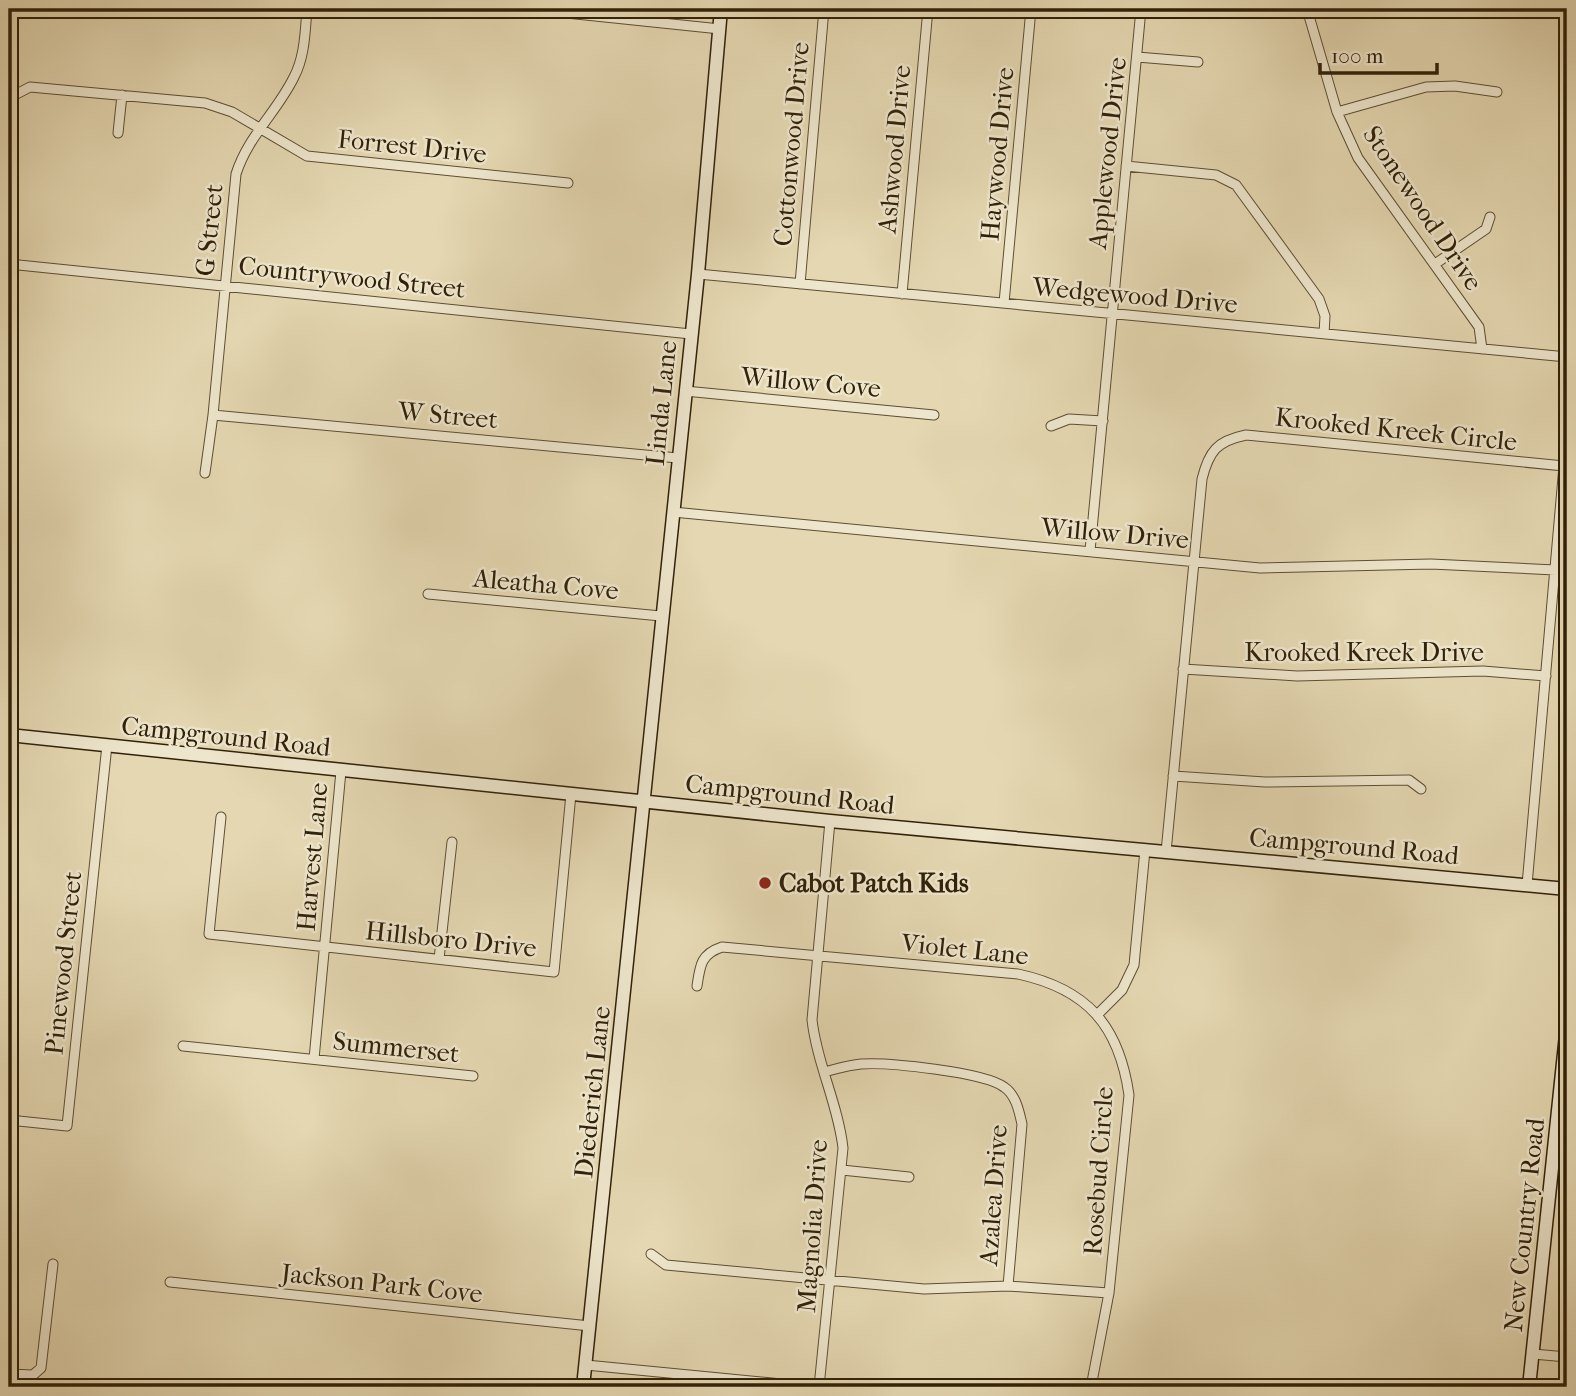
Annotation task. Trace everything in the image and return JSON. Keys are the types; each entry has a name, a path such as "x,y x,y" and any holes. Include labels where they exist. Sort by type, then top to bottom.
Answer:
{"street":[{"name":"G Street","path":"205,472 236,174 246,146 294,78 302,55 307,9"},
{"path":"527,9 720,29"},
{"name":"Linda Lane","path":"644,802 722,9"},
{"name":"Cottonwood Drive","path":"800,284 824,9"},
{"name":"Ashwood Drive","path":"902,294 928,9"},
{"name":"Haywood Drive","path":"1004,303 1031,9"},
{"name":"Applewood Drive","path":"1090,551 1141,9"},
{"name":"Stonewood Drive","path":"1307,9 1337,112 1358,158 1479,327 1482,349"},
{"path":"1137,57 1198,62"},
{"path":"1337,112 1426,87 1455,86 1497,92"},
{"name":"Forrest Drive","path":"9,97 30,87 218,106 293,150 327,159 568,183"},
{"path":"118,133 122,95"},
{"path":"1126,166 1216,175 1236,185 1319,299 1325,316 1324,334"},
{"path":"1435,264 1486,229 1490,217"},
{"name":"Countrywood Street","path":"9,264 691,334"},
{"name":"Wedgewood Drive","path":"698,274 1567,357"},
{"name":"Willow Cove","path":"685,391 934,415"},
{"name":"W Street","path":"213,415 678,458"},
{"path":"1051,426 1069,419 1102,421"},
{"name":"Krooked Kreek Circle","path":"1166,852 1202,479 1208,456 1222,443 1246,435 1564,466 1527,885"},
{"name":"Willow Drive","path":"673,512 1260,568 1432,564 1555,570"},
{"name":"Aleatha Cove","path":"428,594 661,616"},
{"name":"Krooked Kreek Drive","path":"1183,669 1267,676 1483,671 1546,676"},
{"name":"Campground Road","path":"9,735 830,821 1567,889"},
{"name":"Pinewood Street","path":"9,1120 67,1126 107,745"},
{"name":"Harvest Lane","path":"325,947 341,771"},
{"path":"1173,776 1265,782 1409,780 1421,789"},
{"name":"Hillsboro Drive","path":"221,817 209,934 554,972 570,794"},
{"name":"Diederich Lane","path":"583,1387 644,802"},
{"name":"Magnolia Drive","path":"820,1387 842,1170 841,1126 814,1042 812,1020 830,821"},
{"path":"439,959 452,842"},
{"path":"1098,1014 1122,990 1134,965 1145,850"},
{"name":"Summerset","path":"314,1059 325,947"},
{"name":"Violet Lane","path":"696,986 700,961 708,951 722,947 1028,976 1060,986 1098,1014"},
{"name":"Rosebud Circle","path":"1091,1387 1109,1293 1129,1095 1125,1067 1116,1043 1098,1014"},
{"name":"New Country Road","path":"1530,1387 1567,1025"},
{"name":"Summerset","path":"183,1046 473,1076"},
{"name":"Azalea Drive","path":"824,1072 862,1064 969,1073 988,1077 1006,1088 1017,1105 1022,1124 1008,1286"},
{"path":"842,1170 909,1177"},
{"path":"651,1254 666,1265 924,1289 1008,1286 1109,1293"},
{"path":"9,1374 33,1375 41,1368 53,1264"},
{"name":"Jackson Park Cove","path":"170,1282 590,1326"},
{"path":"1533,1354 1567,1357"},
{"path":"586,1365 812,1387"}],"place":[{"name":"Cabot Patch Kids","path":"765,883"}]}
